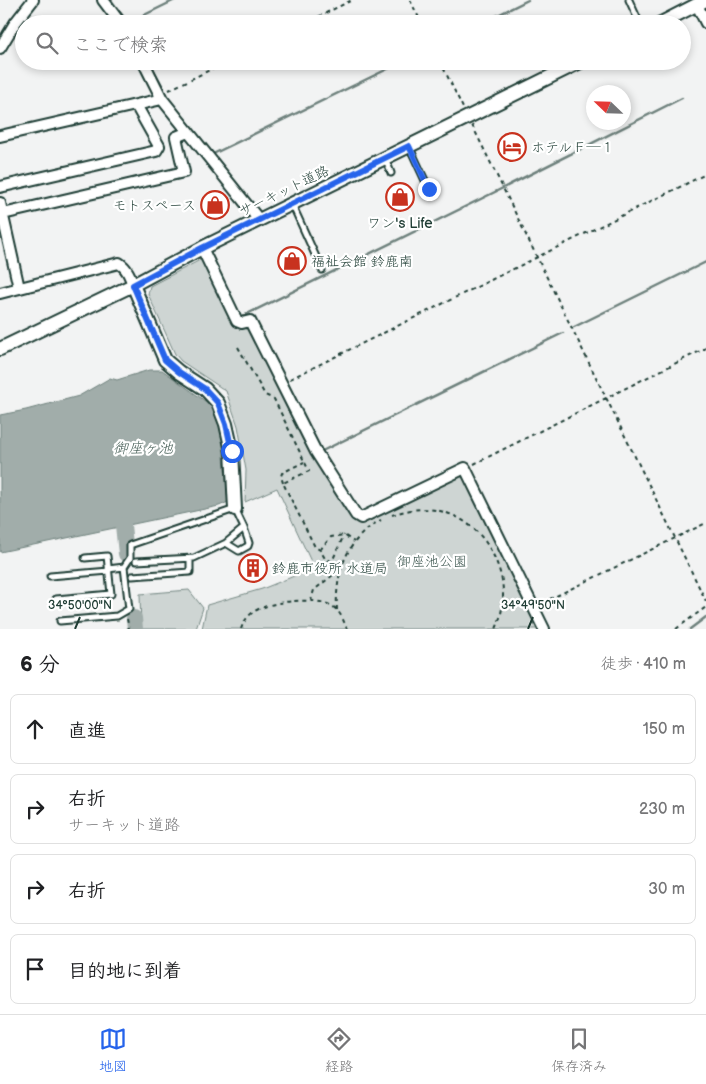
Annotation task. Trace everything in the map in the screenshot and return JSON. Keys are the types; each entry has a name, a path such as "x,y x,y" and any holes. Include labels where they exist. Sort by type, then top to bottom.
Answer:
{"street":[{"path":"103,0 114,15"},
{"path":"20,15 29,1"},
{"path":"677,15 702,3 706,23"},
{"path":"0,48 15,24"},
{"path":"148,70 161,97 259,220"},
{"name":"サーキット道路","path":"0,349 133,285 202,248 564,70"},
{"path":"0,136 161,97"},
{"path":"0,187 156,151 158,146 136,104"},
{"path":"3,214 184,172 176,137 188,132"},
{"path":"0,202 19,288"},
{"path":"202,248 237,321 242,323 250,321 316,452 356,515 361,518 465,468 544,629"},
{"path":"0,293 119,263 124,266 165,360 205,389 218,403 226,424 232,451 235,509"}],"lane":[{"path":"629,0 636,15"},
{"path":"409,146 429,189"},
{"path":"384,158 391,173"},
{"path":"292,204 322,270"},
{"path":"60,621 117,616 128,609 124,567 130,558 130,546 235,509 249,543 248,546 239,550 226,543"},
{"path":"136,561 194,558 226,543 244,528"},
{"path":"56,598 111,594 107,556 85,558"},
{"path":"132,576 190,572 190,558"},
{"path":"50,576 124,567"}],"path":[{"path":"322,15 352,0"},
{"path":"410,0 418,15"},
{"path":"161,97 211,70"},
{"path":"444,70 706,601"},
{"path":"281,383 706,174"},
{"path":"238,347 265,395 274,399 309,471 283,483"},
{"path":"465,468 706,348"},
{"path":"305,462 282,473 281,476 315,547 320,550 333,576"},
{"path":"391,515 413,510 439,511 450,514 469,524 480,535 495,556 502,582 503,601 497,629"},
{"path":"337,610 339,577 346,554 354,542 367,529 385,518"},
{"path":"533,607 706,522"},
{"path":"320,550 331,537 344,534"},
{"path":"344,534 354,542"},
{"path":"327,562 334,557 344,534"},
{"path":"311,601 314,590 333,576 339,577"},
{"path":"241,629 252,613 263,607 294,601 327,603 337,610 347,629"},
{"path":"676,629 706,607"},
{"path":"126,611 128,629"}],"green space":[{"name":"御座池公園","path":"204,258 235,324 249,327 353,518 459,473 466,475 541,629 202,629 207,605 262,589 314,568 277,488 245,502 246,470 238,426 226,391 181,361 175,354 148,294 150,286"},
{"path":"189,590 203,608 196,629 141,629 140,594"}],"water":[{"name":"御座ヶ池","path":"149,370 162,370 212,406 222,434 228,502 219,506 0,552 0,415 79,396 110,378 117,380"}],"waterway":[{"path":"111,0 122,15"},
{"path":"144,15 175,0"},
{"path":"498,15 528,0"},
{"path":"154,70 163,87"},
{"path":"210,154 386,70"},
{"path":"243,316 682,98"},
{"path":"574,327 706,262"},
{"path":"320,452 563,333"},
{"path":"123,525 126,554"},
{"path":"690,629 706,617"},
{"path":"134,618 135,629"}],"place":[{"name":"ホテルＦ―１","path":"512,147"},
{"name":"ワン's Life","path":"400,197"},
{"name":"モトスペース","path":"215,205"},
{"name":"福祉会館 鈴鹿南","path":"292,261"},
{"name":"鈴鹿市役所 水道局","path":"253,568"}],"route":[{"path":"232,451 226,424 218,403 205,389 165,360 133,285 202,248 409,146 429,189"}]}
